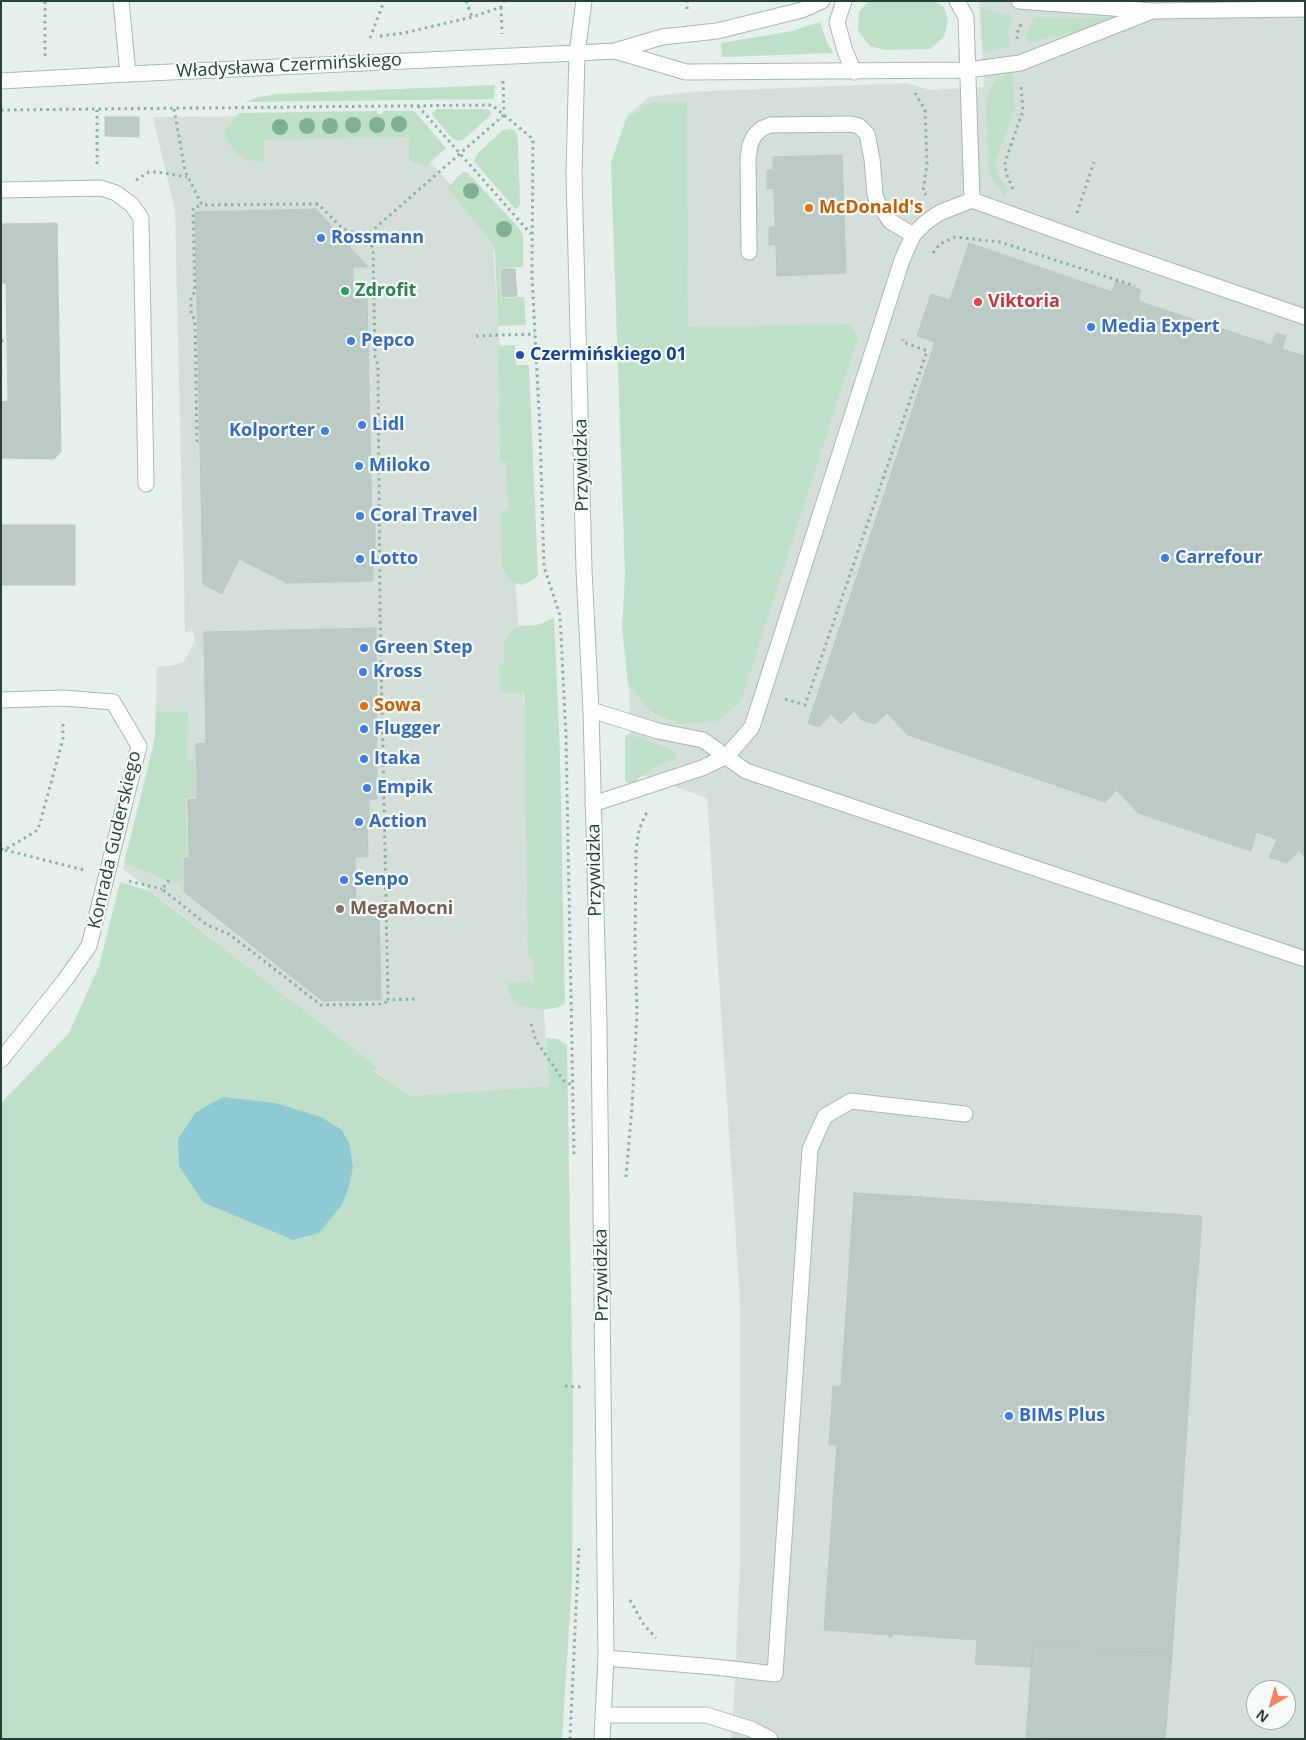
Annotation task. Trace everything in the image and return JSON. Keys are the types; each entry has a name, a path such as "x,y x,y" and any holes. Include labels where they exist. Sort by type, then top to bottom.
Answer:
{"street":[{"path":"121,1 128,74"},
{"name":"Przywidzka","path":"584,1 577,53 574,173 584,570 591,710 599,1026 606,1658 602,1739"},
{"path":"615,51 662,37 726,28 802,10 822,1"},
{"path":"844,1 837,22 845,51 854,72"},
{"path":"957,1 966,17 972,200"},
{"path":"1020,2 1152,11 1305,9"},
{"path":"615,51 686,72 967,70 1020,63 1152,11"},
{"name":"Władysława Czermińskiego","path":"1,81 615,51"},
{"path":"749,252 748,158 750,145 754,136 761,129 770,126 851,124 859,126 867,134 877,201 890,221 913,235"},
{"path":"1,190 96,188 116,193 132,206 141,218 146,484"},
{"path":"594,804 702,768 728,756 752,727 902,260 913,235 939,213 972,200 1305,317"},
{"name":"Konrada Guderskiego","path":"1,700 63,698 113,702 140,746 89,946 65,980 1,1060"},
{"path":"591,710 658,731 703,740 728,756 746,771 1305,959"},
{"path":"606,1658 676,1663 775,1674 810,1149 824,1116 851,1101 965,1114"},
{"path":"603,1714 706,1715 751,1729 770,1739"}],"path":[{"path":"44,59 45,1"},
{"path":"370,38 384,1"},
{"path":"466,1 472,17 501,7 504,1"},
{"path":"687,1 687,8"},
{"path":"1000,242 1016,195 1006,173 1005,162 1023,111 1017,34 1023,19 1020,2"},
{"path":"417,105 531,234"},
{"path":"1,110 492,105 533,139 531,234 544,567 560,615 566,736 575,1162"},
{"path":"174,108 184,171 202,205"},
{"path":"96,188 97,110"},
{"path":"365,237 504,115"},
{"path":"1076,217 1094,162"},
{"path":"116,193 149,172 188,177"},
{"path":"197,442 195,320 191,314 191,297 195,292 193,208 202,205 318,204 342,228 365,237 373,248 376,357 378,365 388,1000"},
{"path":"932,255 940,244 955,237 1000,242 1138,287"},
{"path":"764,692 805,705 927,351 903,342 905,332"},
{"path":"476,336 535,334"},
{"path":"1,341 7,342"},
{"path":"3,850 38,830 62,740 63,698"},
{"path":"626,1186 636,1020 636,850 639,830 645,815 651,808"},
{"path":"41,820 46,821"},
{"path":"3,850 162,889 208,925 229,934 321,1005 384,1004 388,1000 416,999"},
{"path":"162,889 168,880"},
{"path":"530,1024 536,1042 564,1081 572,1085"},
{"path":"580,1378 580,1396"},
{"path":"570,1739 579,1537"},
{"path":"629,1600 644,1625 676,1663"}],"shaded area":[{"path":"979,1 1305,1 1305,1739 731,1739 740,1566 740,1301 707,798 631,771 620,295 627,115 649,97 687,92 907,83 930,90 984,87"},
{"path":"389,115 492,231 549,1086 412,1096 374,1070 376,1067 123,869 155,737 157,667 174,665 184,661 195,641 193,631 185,632 175,211 153,117"}],"green space":[{"path":"868,1 934,1 944,7 948,21 944,37 930,49 884,50 870,46 858,31 859,12"},
{"path":"981,8 1014,17 1008,32 1010,47 983,53"},
{"path":"1114,17 1115,22 1027,43 1026,36 1034,18"},
{"path":"820,22 833,53 722,57 721,43 792,31"},
{"path":"1012,72 1015,111 996,164 997,172 1007,189 1005,196 991,178 988,163 986,102 988,94 997,79"},
{"path":"495,85 494,99 245,102 276,94"},
{"path":"651,102 687,102 688,327 849,324 858,337 741,701 717,721 679,724 650,711 628,683 622,629 625,575 611,163 626,119"},
{"path":"437,109 486,109 491,112 490,116 463,140 458,141 452,138 433,116 432,113"},
{"path":"377,111 377,114 382,114 383,111 413,111 446,148 425,167 409,161 409,137 264,140 264,163 246,159 236,153 224,136 226,129 239,113"},
{"path":"503,130 514,130 518,142 520,203 519,207 515,209 474,161 478,153"},
{"path":"463,172 467,172 518,227 523,235 523,267 500,268 501,298 524,297 526,325 498,326 495,252 491,241 447,188"},
{"path":"515,345 516,365 529,365 538,576 521,585 510,581 502,567 501,511 508,510 506,462 500,462 498,346"},
{"path":"554,618 560,752 565,1004 541,1010 519,1005 512,1000 506,983 534,981 533,957 528,958 524,693 501,693 499,665 504,664 504,643 514,629 519,626 537,625"},
{"path":"156,712 188,712 187,759 195,760 195,797 185,798 187,855 182,856 182,886 124,863 152,754"},
{"path":"629,734 675,751 677,754 676,759 653,768 631,784 625,781 625,737"},
{"path":"120,882 150,891 377,1067 374,1071 412,1096 549,1086 546,1038 558,1039 567,1045 573,1413 572,1580 562,1739 1,1739 1,1103 69,1033 99,966","holes":["342,1130 350,1145 353,1167 293,1240 204,1203"]}],"water":[{"path":"223,1097 275,1103 321,1117 342,1130 350,1145 353,1167 349,1187 342,1205 319,1233 293,1240 204,1203 179,1166 178,1139 196,1112"}],"building":[{"path":"105,117 139,117 139,137 105,136"},
{"name":"McDonald's","path":"842,155 846,273 777,276 776,245 769,245 769,227 775,227 774,188 767,189 767,170 773,170 773,157"},
{"path":"316,209 368,267 353,267 353,297 367,297 372,524 375,524 373,581 287,583 239,559 222,594 203,584 195,212"},
{"path":"57,223 61,452 54,459 2,458 1,402 8,401 6,283 1,283 1,224"},
{"path":"969,243 1112,292 1116,281 1141,290 1138,301 1271,345 1276,333 1286,336 1282,349 1305,356 1305,857 1299,851 1287,863 1269,857 1277,839 1256,832 1251,851 1138,813 1117,790 1105,802 908,735 887,713 875,724 862,720 854,711 841,724 831,714 819,727 808,723 935,342 917,336 931,294 950,300"},
{"path":"501,269 515,269 517,296 502,297"},
{"path":"1,525 75,525 75,585 1,585"},
{"path":"376,628 377,799 369,799 369,826 367,827 368,857 355,857 356,908 379,908 381,1000 323,1001 184,892 184,858 189,858 188,800 197,799 196,744 206,743 204,632"},
{"name":"BIMs Plus","path":"854,1193 920,1197 921,1195 921,1197 1202,1216 1198,1273 1200,1274 1197,1274 1172,1654 1033,1644 1031,1667 975,1664 977,1640 892,1634 892,1637 889,1637 889,1635 824,1630 837,1445 829,1445 833,1386 841,1387"},
{"path":"1033,1644 1172,1654 1165,1739 1026,1737"}],"place":[{"name":"McDonald's","path":"809,208"},
{"name":"Rossmann","path":"321,238"},
{"name":"Zdrofit","path":"345,291"},
{"name":"Viktoria","path":"978,302"},
{"name":"Media Expert","path":"1091,327"},
{"name":"Pepco","path":"351,341"},
{"name":"Czermińskiego 01","path":"520,355"},
{"name":"Lidl","path":"362,425"},
{"name":"Kolporter","path":"325,431"},
{"name":"Miloko","path":"359,466"},
{"name":"Coral Travel","path":"360,516"},
{"name":"Carrefour","path":"1165,558"},
{"name":"Lotto","path":"360,559"},
{"name":"Green Step","path":"364,648"},
{"name":"Kross","path":"363,672"},
{"name":"Sowa","path":"364,706"},
{"name":"Flugger","path":"364,729"},
{"name":"Itaka","path":"364,759"},
{"name":"Empik","path":"367,788"},
{"name":"Action","path":"359,822"},
{"name":"Senpo","path":"344,880"},
{"name":"MegaMocni","path":"340,909"},
{"name":"BIMs Plus","path":"1009,1416"}]}
